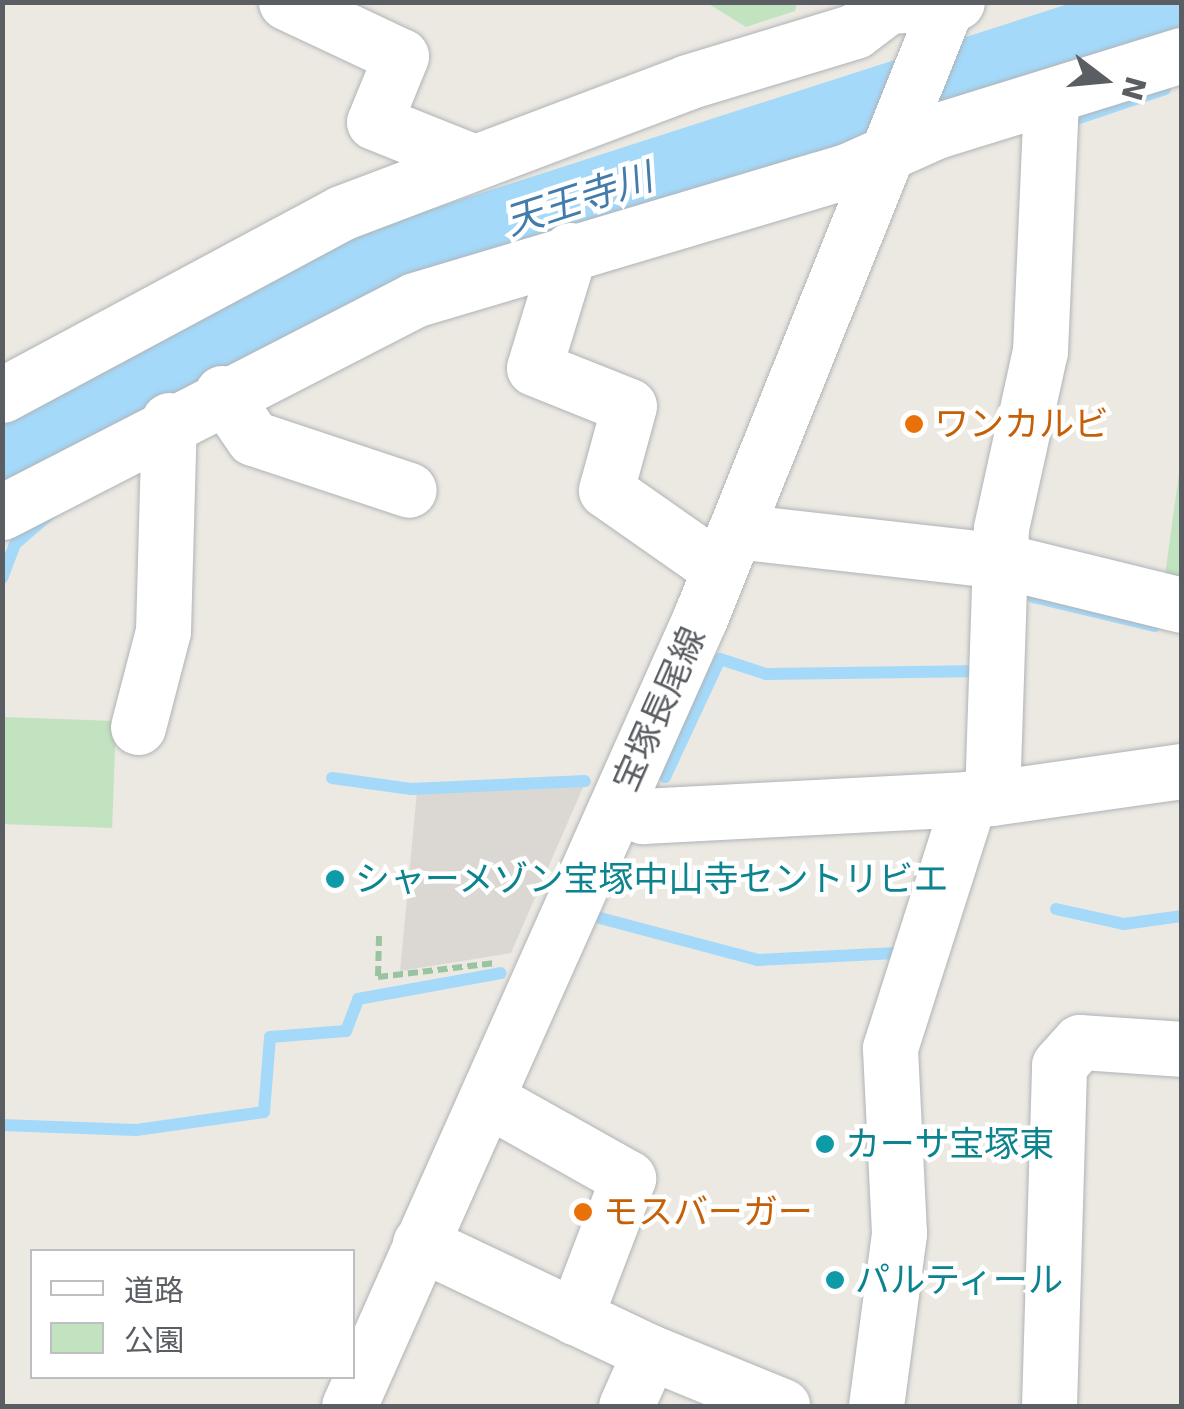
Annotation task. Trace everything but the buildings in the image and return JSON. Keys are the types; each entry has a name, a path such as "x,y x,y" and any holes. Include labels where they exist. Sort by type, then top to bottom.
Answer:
{"street":[{"path":"286,2 401,56 374,122 474,162"},
{"path":"2,395 324,222 474,162 855,31 885,4 947,12"},
{"name":"宝塚長尾線","path":"349,1406 727,550 889,145 947,12"},
{"path":"2,512 169,420 414,300 889,145 1182,55"},
{"path":"876,1406 899,1233 890,1048 981,798 1003,560 1000,528 1040,351 1051,96"},
{"path":"570,250 534,368 629,406 606,490 727,550 1003,560 1182,605"},
{"path":"222,393 253,438 409,490"},
{"path":"138,727 164,631 169,420"},
{"path":"618,804 643,816 981,798 1182,772"},
{"path":"1049,1406 1059,1065 1080,1042 1182,1049"},
{"path":"487,1099 628,1178 575,1317"},
{"path":"420,1243 650,1352 782,1406"},
{"path":"626,1406 650,1352"}],"path":[{"path":"379,936 378,977 516,960"}],"shaded area":[{"path":"584,785 511,953 400,971 417,791"}],"green space":[{"path":"707,3 797,3 795,11 746,27"},
{"path":"1181,459 1181,579 1165,575"},
{"path":"3,717 116,721 112,828 2,824"}],"waterway":[{"name":"天王寺川","path":"2,453 166,356 369,268 1182,6"},
{"path":"1076,119 1165,89"},
{"path":"2,578 15,544 50,514"},
{"path":"1033,597 1155,626"},
{"path":"665,777 720,659 766,674 986,671"},
{"path":"332,778 411,789 585,781"},
{"path":"1056,909 1124,924 1182,916"},
{"path":"600,918 758,960 897,953"},
{"path":"2,1125 136,1130 264,1112 270,1037 346,1031 358,999 501,973"}],"place":[{"name":"ワンカルビ","path":"914,424"},
{"name":"シャーメゾン宝塚中山寺セントリビエ","path":"335,879"},
{"name":"カーサ宝塚東","path":"825,1144"},
{"name":"モスバーガー","path":"583,1212"},
{"name":"パルティール","path":"835,1280"}]}
